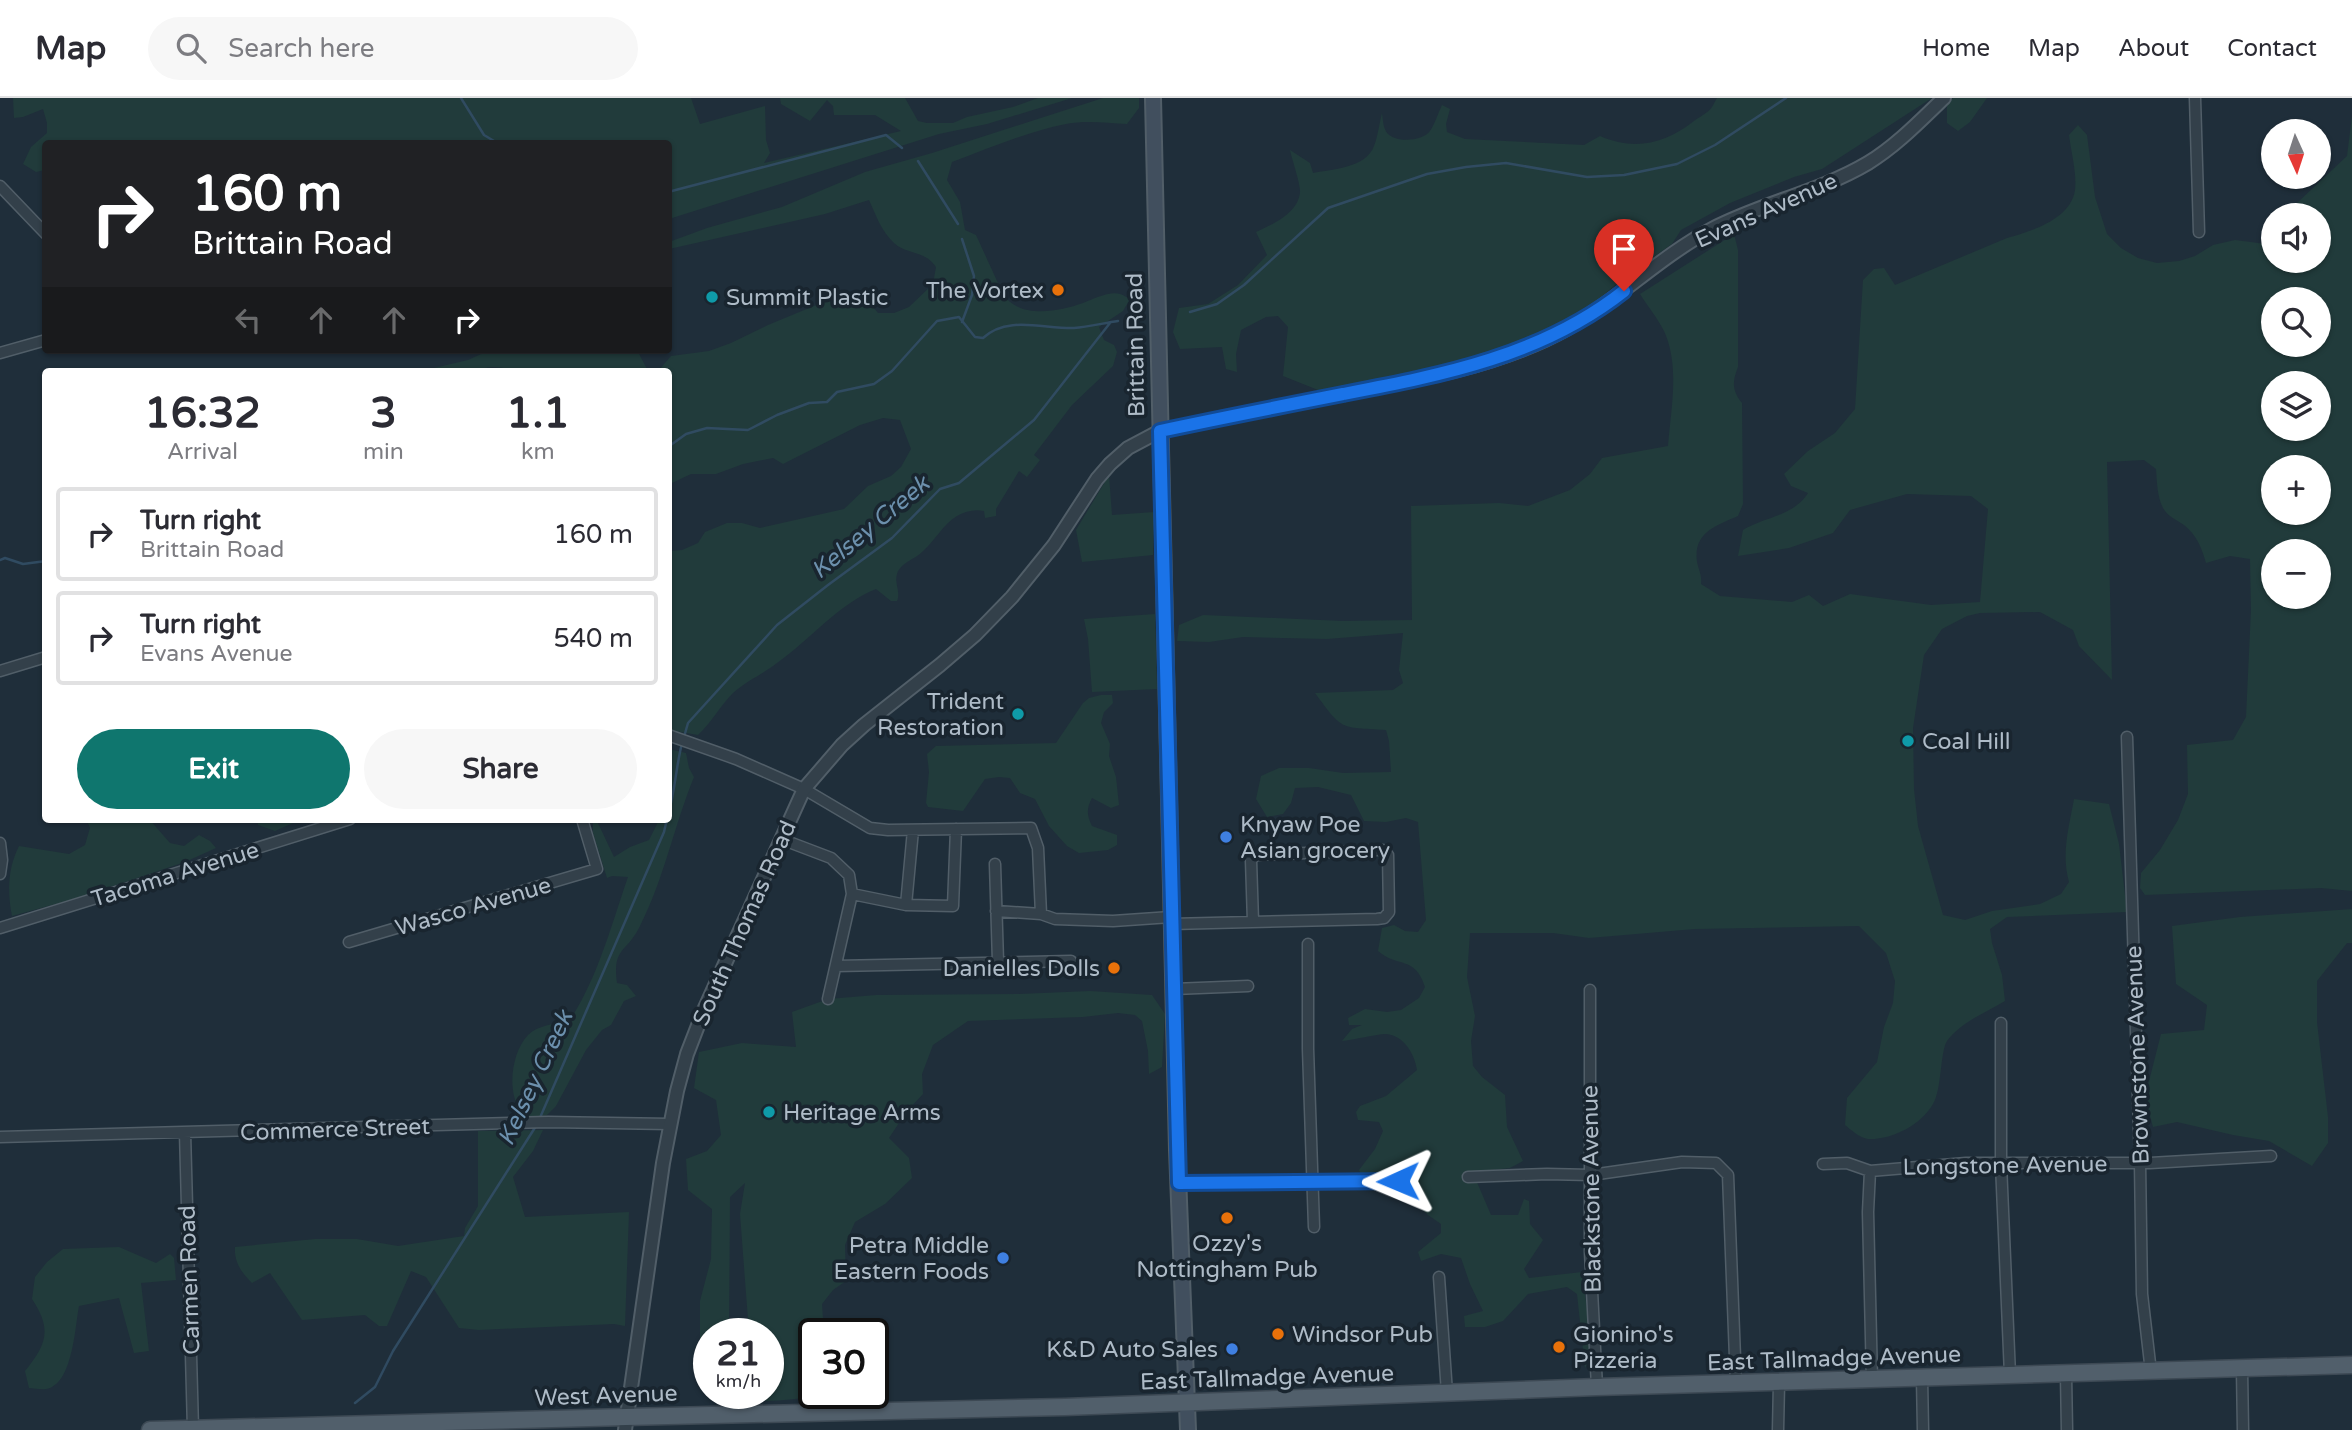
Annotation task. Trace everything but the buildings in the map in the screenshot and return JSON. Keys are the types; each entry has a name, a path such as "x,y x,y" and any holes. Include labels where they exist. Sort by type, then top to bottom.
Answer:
{"main road":[{"name":"Brittain Road","path":"1153,98 1171,920 1188,1430"},
{"name":"East Tallmadge Avenue","path":"1065,1407 1597,1387 2352,1366"},
{"name":"West Avenue","path":"150,1430 625,1423 1065,1407"}],"street":[{"name":"Evans Avenue","path":"1061,534 1110,464 1128,449 1160,431 1447,373 1525,348 1582,320 1612,301 1679,249 1713,229 1868,163 1903,137 1944,98"},
{"path":"2195,98 2199,232"},
{"path":"0,186 42,230"},
{"path":"0,353 42,341"},
{"name":"South Thomas Road","path":"625,1423 670,1124 687,1054 700,1018 804,789 842,745 864,725 975,635 1025,582 1061,534"},
{"path":"0,671 42,658"},
{"path":"672,737 692,742 804,789 870,828 1031,828 1038,848 1041,914"},
{"name":"Brownstone Avenue","path":"2127,737 2142,1294 2151,1372"},
{"name":"Tacoma Avenue","path":"0,928 337,823"},
{"name":"Wasco Avenue","path":"349,942 597,869 583,823"},
{"path":"852,894 906,905 953,906 956,829"},
{"path":"906,905 913,830"},
{"path":"781,839 831,858 849,875 852,894 828,999"},
{"path":"0,843 0,874"},
{"path":"996,911 1041,914 1055,919 1113,921 1253,922 1384,918 1389,912 1388,855 1378,849 1256,855 1251,860 1253,922"},
{"path":"995,864 998,962"},
{"path":"1308,944 1308,1049 1314,1227"},
{"path":"836,966 1071,961"},
{"path":"1174,989 1248,985"},
{"name":"Blackstone Avenue","path":"1590,990 1590,1252 1597,1387"},
{"path":"2000,1023 2001,1164 2010,1375"},
{"name":"Commerce Street","path":"0,1137 548,1122 670,1124"},
{"name":"Carmen Road","path":"185,1132 193,1429"},
{"name":"Longstone Avenue","path":"1823,1164 1847,1163 1870,1171 1966,1163 2140,1163 2271,1156"},
{"path":"1468,1177 1591,1175 1682,1162 1716,1163 1723,1168 1728,1175 1736,1384"},
{"path":"1870,1171 1868,1212 1872,1380"},
{"path":"1179,1183 1398,1181"},
{"path":"1439,1277 1447,1393"},
{"path":"2242,1370 2243,1430"},
{"path":"2066,1375 2067,1430"},
{"path":"1922,1378 1923,1430"},
{"path":"1779,1384 1779,1430"}],"green space":[{"path":"13,98 691,98 700,124 765,106 766,140 770,153 764,163 901,131 875,115 834,115 833,106 827,100 810,121 781,104 780,98 905,98 918,121 953,123 1038,98 1072,98 987,124 939,134 672,218 672,140 42,140 42,171 36,172 23,164 31,147 47,133 43,109 14,118"},
{"path":"1103,98 1139,98 1139,108 1127,124 1089,122 1037,131 952,162 947,180 960,202 965,230 976,235 1003,294 1010,302 1029,310 1051,311 1111,294 1120,294 1130,299 1123,311 1099,327 1104,340 1114,345 1117,352 1113,366 1072,405 1034,455 1040,460 1027,477 1019,471 996,509 996,516 985,518 984,511 977,510 957,516 922,552 901,567 896,578 897,601 891,601 876,589 862,596 837,613 772,667 733,693 698,735 672,731 672,551 682,550 698,543 705,532 727,523 742,523 760,528 844,509 868,486 891,476 901,467 911,449 900,420 883,418 860,425 783,464 773,458 743,464 716,474 691,474 672,483 672,368 661,368 671,356 709,351 826,301 854,294 868,301 878,313 894,313 909,307 933,284 936,267 927,258 899,247 889,238 869,200 825,214 672,248 672,241 782,207 865,172"},
{"path":"1717,98 1932,98 1822,169 1794,177 1730,203 1681,230 1672,244 1561,326 1502,353 1440,371 1341,389 1318,390 1283,376 1288,327 1278,316 1266,317 1241,330 1236,354 1237,372 1226,369 1222,347 1180,349 1173,332 1179,308 1208,304 1238,285 1267,255 1256,232 1283,217 1298,200 1300,189 1290,150 1310,163 1313,173 1348,166 1364,159 1370,153 1382,113 1388,134 1397,139 1410,140 1422,137 1430,131 1442,105 1450,109 1447,132 1465,139 1584,145 1600,136 1625,143 1649,143 1683,129 1708,111"},
{"path":"1953,98 1987,98 1970,122 1958,131 1947,123 1947,104"},
{"path":"2352,116 2352,891 2321,888 2145,895 2140,888 2141,873 2160,850 2178,820 2188,794 2187,745 2233,740 2246,717 2251,610 2250,559 2230,556 2206,563 2201,547 2192,533 2163,508 2158,494 2156,469 2144,460 2107,462 2112,680 2079,646 2073,630 2040,612 1980,613 1967,616 1942,629 1924,655 1913,728 1914,789 1918,826 1943,915 1965,920 1992,911 2040,904 2061,894 2069,882 2066,850 2074,799 2109,804 2119,844 2127,912 2007,917 1990,929 2002,975 2005,1001 1966,1023 1947,1041 1936,1097 1928,1112 1905,1130 1877,1139 1868,1139 1845,1125 1847,1098 1877,1062 1884,1027 1893,1003 1895,981 1886,953 1859,926 1695,929 1589,938 1553,933 1470,933 1467,977 1475,1016 1471,1041 1473,1066 1482,1077 1505,1095 1507,1127 1523,1161 1510,1168 1475,1172 1476,1180 1491,1215 1518,1215 1524,1199 1529,1201 1530,1224 1543,1240 1524,1269 1529,1278 1582,1272 1593,1354 1585,1368 1577,1294 1567,1287 1528,1294 1503,1321 1485,1327 1465,1327 1464,1316 1483,1311 1461,1258 1441,1254 1421,1261 1418,1252 1441,1233 1441,1224 1418,1205 1408,1183 1400,1177 1362,1177 1359,1170 1375,1149 1383,1131 1379,1122 1358,1120 1356,1112 1360,1106 1386,1096 1417,1070 1414,1058 1408,1047 1392,1035 1382,1034 1342,1041 1352,1029 1362,1025 1349,1025 1348,1018 1365,1009 1387,1012 1401,1010 1419,998 1425,987 1421,977 1411,966 1378,951 1382,928 1394,925 1405,931 1418,932 1426,920 1418,822 1406,818 1386,822 1364,821 1351,795 1318,787 1295,788 1291,803 1283,814 1267,817 1256,799 1261,776 1279,768 1309,768 1343,773 1391,772 1386,730 1343,725 1315,693 1393,690 1403,683 1399,670 1403,633 1327,639 1243,637 1209,642 1177,641 1179,625 1203,615 1343,621 1412,620 1411,506 1499,503 1528,506 1570,490 1590,474 1602,458 1668,446 1673,387 1672,358 1664,331 1640,294 1734,234 1738,250 1738,367 1734,386 1742,403 1743,504 1738,516 1707,532 1698,544 1697,562 1701,584 1720,596 1792,602 1809,595 1823,606 1850,594 1931,605 1980,602 1988,509 1971,496 1907,494 1850,510 1833,533 1789,548 1738,556 1743,530 1787,511 1802,501 1808,493 1791,486 1784,474 1808,451 1835,433 1855,409 1863,280 1874,269 1884,268 1895,285 2007,238 2028,232 2058,216 2072,200 2075,190 2075,170 2069,135 2078,125 2087,135 2095,197 2107,234 2121,248 2138,258 2157,263 2179,261 2195,256 2213,245 2235,240 2261,243 2261,273 2331,273 2331,203 2297,203 2312,189 2331,189 2331,171 2347,156"},
{"path":"481,354 639,354 646,368 434,368"},
{"path":"1109,475 1112,515 1154,512 1153,555 1082,562 1076,530"},
{"path":"1155,614 1157,689 1092,692 1084,619"},
{"path":"1112,695 1113,703 1104,712 1101,723 1110,744 1109,756 1116,777 1119,805 1111,808 1092,798 1088,816 1092,826 1117,835 1117,845 1108,850 1079,853 1067,846 1049,826 1035,799 1020,793 1010,778 985,779 963,811 928,807 927,754 936,746 1056,743 1083,703 1089,698"},
{"path":"672,750 686,753 694,777 648,908 617,963 617,983 627,985 636,996 624,1001 611,1025 602,1030 586,1050 556,1106 547,1115 531,1119 520,1110 513,1091 513,1070 518,1051 528,1035 537,1029 570,1020 596,969 628,877 607,878 593,833 593,823 598,823 614,857 649,840 658,823 672,823"},
{"path":"88,823 152,823 170,843 184,846 199,835 216,848 185,862 74,899 12,916 10,880 19,846 69,854 85,845 90,828"},
{"path":"258,823 293,823 275,831"},
{"path":"2352,909 2352,943 2347,943 2317,981 2317,1022 2328,1117 2328,1143 2312,1166 2269,1141 2177,1122 2153,1127 2145,1097 2161,1034 2204,1030 2207,1005 2176,984 2172,926 2240,917"},
{"path":"1090,991 1152,995 1165,1014 1162,1067 1149,1074 1142,1021 1135,1015 1118,1013 1083,1017 968,1021 933,1045 922,1074 923,1094 907,1111 889,1138 909,1158 912,1178 885,1204 855,1222 845,1245 846,1281 833,1290 822,1304 823,1318 798,1318 798,1399 784,1400 784,1318 748,1318 740,1214 745,1183 730,1197 729,1318 700,1318 700,1301 711,1259 712,1209 688,1190 686,1159 707,1151 721,1135 716,1100 694,1088 699,1052 742,1043 796,1047 792,1012 828,999 876,995"},
{"path":"543,1130 533,1151 513,1177 525,1217 629,1212 625,1326 614,1324 479,1330 459,1328 426,1277 411,1271 387,1326 379,1326 365,1315 302,1320 270,1273 252,1283 237,1262 235,1247 315,1239 357,1239 398,1246 464,1236 465,1228 478,1206 478,1131"},
{"path":"119,1247 156,1263 170,1254 174,1258 176,1280 141,1283 149,1351 134,1353 119,1298 79,1306 71,1353 62,1377 55,1385 46,1389 29,1388 25,1371 38,1353 44,1336 42,1319 32,1299 35,1277 47,1262 63,1249"}],"waterway":[{"path":"461,98 484,135 492,140"},
{"name":"Kelsey Creek","path":"1190,312 1217,304 1244,285 1328,208 1427,174 1466,167 1506,163 1587,177 1624,175 1677,164 1715,145 1786,98"},
{"path":"672,191 886,135 902,148"},
{"path":"918,161 958,224"},
{"path":"962,239 974,276 972,295 962,322"},
{"path":"672,444 686,434 707,428 748,430 809,403 827,402 837,392 874,384 892,371 937,321 959,317 975,337 983,338 993,331 1014,325 1074,328 1118,321"},
{"name":"Kelsey Creek","path":"684,737 688,723 777,625 892,538 940,489 959,483 1034,420 1110,323"},
{"path":"0,560 5,558 23,564 42,562"},
{"name":"Kelsey Creek","path":"672,797 682,743"},
{"name":"Kelsey Creek","path":"539,1120 666,823"},
{"name":"Kelsey Creek","path":"355,1403 375,1387 393,1351 536,1126"}],"place":[{"name":"The Vortex","path":"1058,290"},
{"name":"Summit Plastic","path":"712,297"},
{"name":"Trident Restoration","path":"1018,714"},
{"name":"Coal Hill","path":"1908,741"},
{"name":"Knyaw Poe Asian grocery","path":"1226,837"},
{"name":"Danielles Dolls","path":"1114,968"},
{"name":"Heritage Arms","path":"769,1112"},
{"name":"Ozzy's Nottingham Pub","path":"1227,1218"},
{"name":"Petra Middle Eastern Foods","path":"1003,1258"},
{"name":"Windsor Pub","path":"1278,1334"},
{"name":"Gionino's Pizzeria","path":"1559,1347"},
{"name":"K&D Auto Sales","path":"1232,1349"}],"route":[{"path":"1398,1181 1179,1183 1160,431 1468,368 1546,339 1582,320 1624,291"}]}
